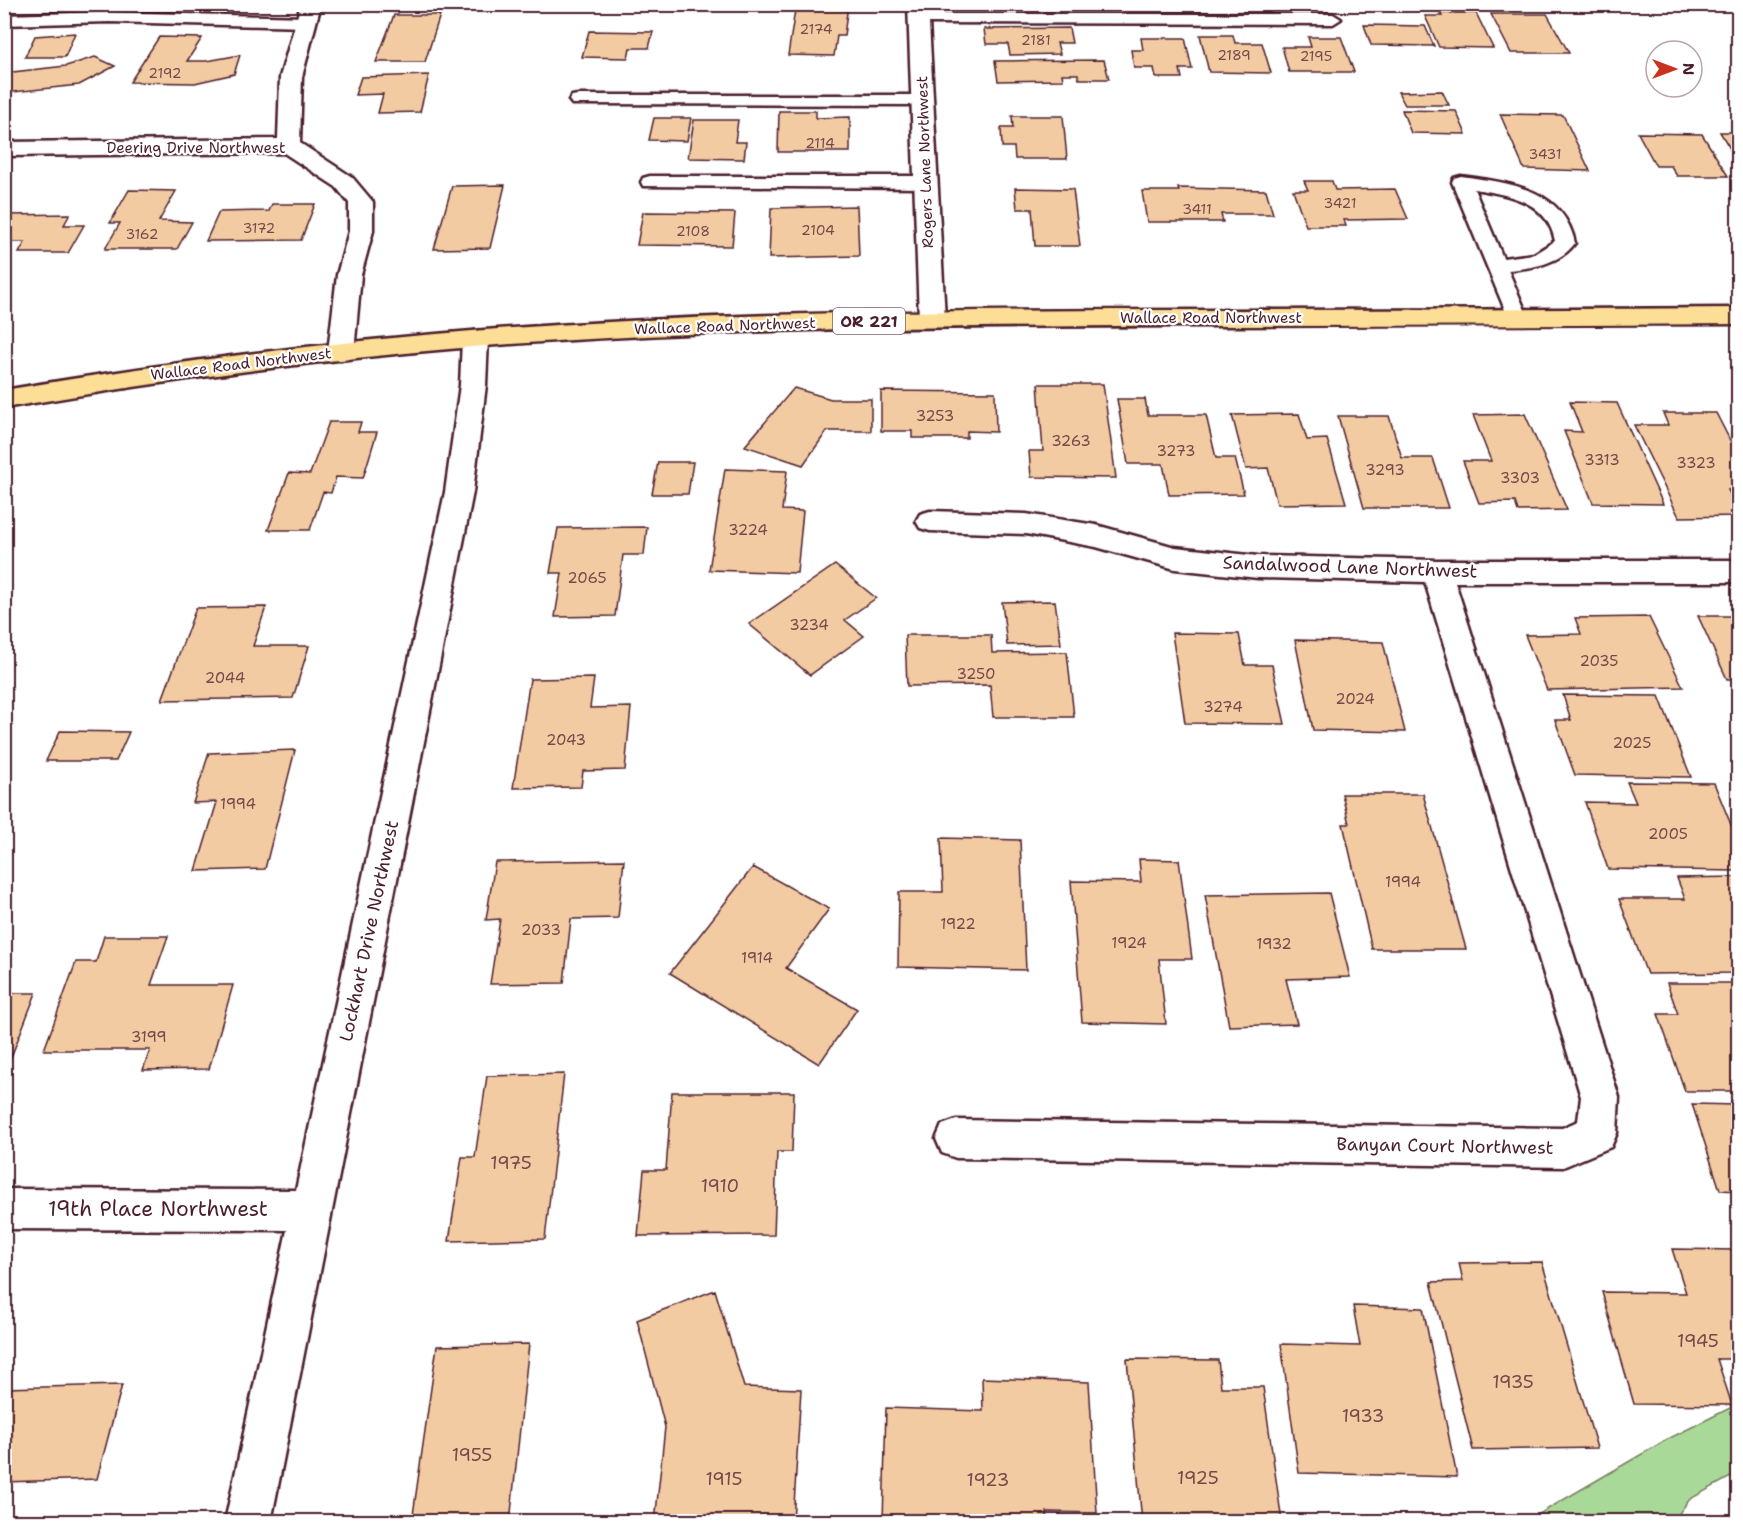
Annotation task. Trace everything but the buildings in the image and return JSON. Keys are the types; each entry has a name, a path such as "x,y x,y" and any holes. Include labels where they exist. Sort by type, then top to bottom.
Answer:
{"main road":[{"name":"Wallace Road Northwest","path":"4,399 158,374 341,352 475,339 706,326 932,319 1738,316"}],"street":[{"name":"Rogers Lane Northwest","path":"919,12 932,319"},
{"path":"289,146 291,77 308,13"},
{"name":"Deering Drive Northwest","path":"4,149 289,146 344,182 360,201 361,231 349,275 341,352"},
{"name":"Lockhart Drive Northwest","path":"248,1521 459,492 473,385 475,339"},
{"name":"Sandalwood Lane Northwest","path":"930,521 1026,524 1096,536 1175,558 1258,567 1437,571 1738,571"},
{"name":"Banyan Court Northwest","path":"956,1138 1563,1148 1597,1133 1600,1097 1437,571"},
{"name":"19th Place Northwest","path":"4,1209 311,1210"}],"lane":[{"path":"919,12 1333,19"},
{"path":"4,20 308,13"},
{"path":"578,100 923,100"},
{"path":"650,182 926,182"},
{"path":"1495,265 1536,261 1552,254 1564,243 1564,231 1557,215 1537,200 1497,187 1461,182 1495,265 1518,317"}],"green space":[{"path":"1738,1404 1738,1473 1690,1499 1673,1521 1527,1521 1666,1440"}]}
